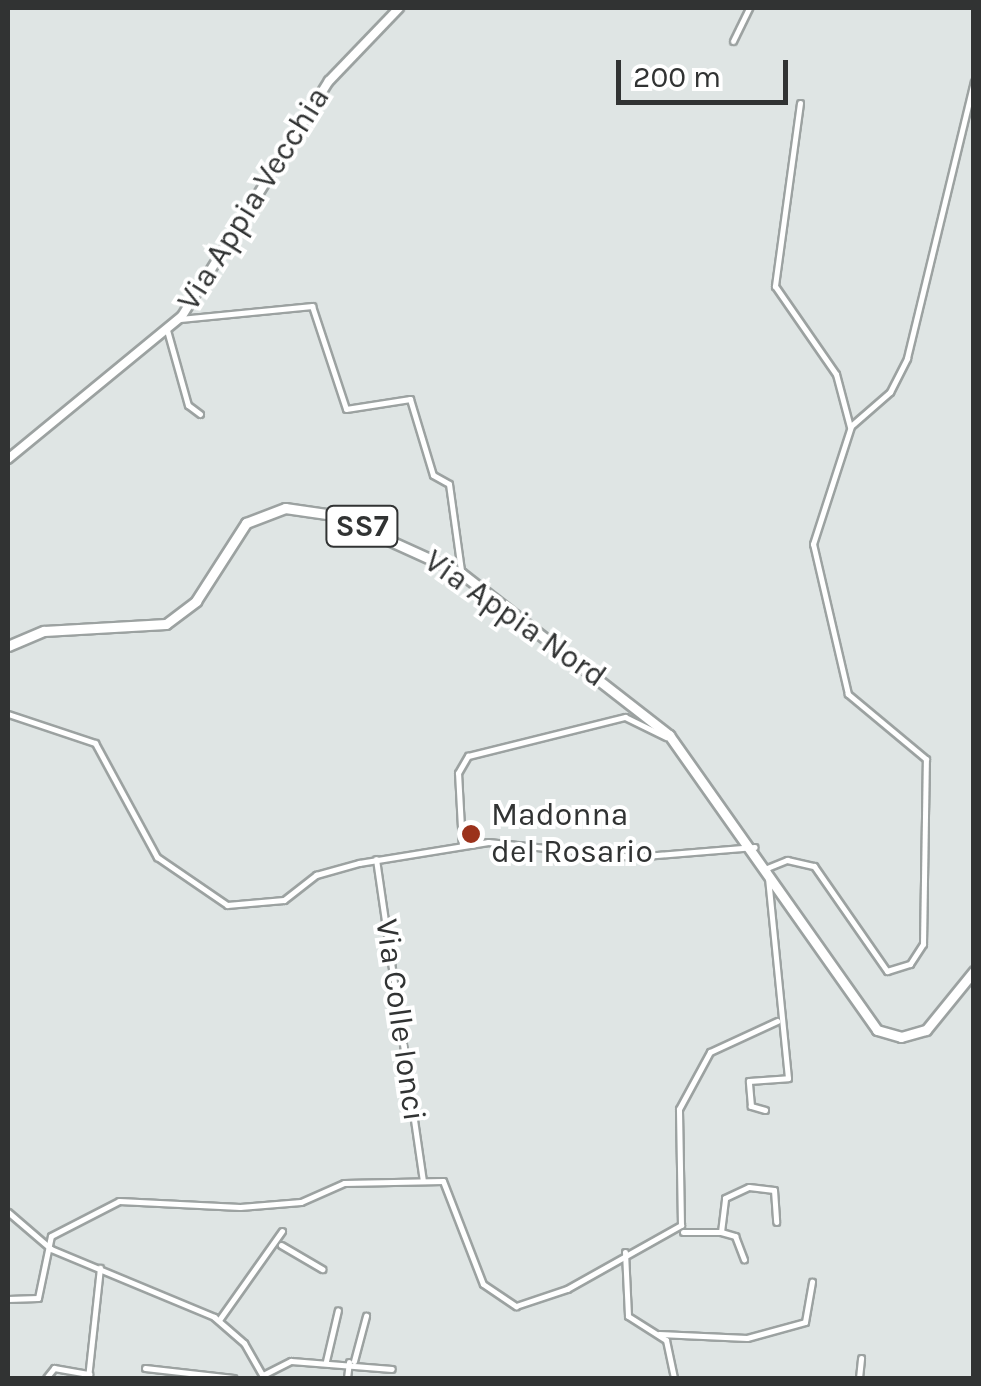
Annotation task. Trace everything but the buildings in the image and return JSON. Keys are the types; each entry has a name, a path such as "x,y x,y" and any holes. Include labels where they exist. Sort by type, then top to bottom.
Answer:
{"main road":[{"name":"Via Appia Vecchia","path":"8,458 180,319 330,79 399,8"},
{"name":"Via Appia Nord","path":"8,646 48,630 131,632 170,623 193,604 234,532 281,508 344,518 461,573 674,739 748,836"},
{"name":"SS7","path":"748,836 883,1033 928,1029 974,971"}],"street":[{"path":"733,40 748,8"},
{"path":"850,427 888,394 906,363 974,82"},
{"path":"764,1110 752,1108 747,1086 758,1076 787,1082 777,1021 768,867 814,866 888,970 920,952 926,760 850,698 814,558 850,427 835,372 775,286 800,103"},
{"path":"180,319 311,305 347,410 410,400 434,474 449,484 461,573"},
{"path":"167,330 188,403 200,414"},
{"path":"8,714 95,743 157,856 225,905 284,900 319,874 376,859 462,846 524,841 633,857 756,847"},
{"path":"462,846 458,772 470,755 627,717 674,739"},
{"path":"734,849 748,836"},
{"name":"Via Colle Ionci","path":"376,859 423,1180"},
{"path":"680,1229 679,1109 709,1053 777,1021"},
{"path":"46,1245 119,1201 244,1207 298,1202 342,1183 423,1180 452,1186 476,1272 505,1304 559,1293 625,1252 680,1229 736,1236 744,1259"},
{"path":"721,1232 725,1198 744,1188 774,1190 776,1222"},
{"path":"8,1212 46,1245 219,1320 263,1376 282,1362 352,1362 392,1369"},
{"path":"219,1320 281,1245 282,1231"},
{"path":"8,1299 40,1297 46,1245"},
{"path":"281,1245 322,1270"},
{"path":"625,1252 628,1316 658,1334 744,1338 806,1322 812,1282"},
{"path":"46,1378 52,1368 89,1376 100,1268"},
{"path":"326,1362 338,1310"},
{"path":"347,1378 366,1316"},
{"path":"658,1334 674,1378"},
{"path":"859,1378 861,1358"},
{"path":"144,1368 234,1378"}],"place":[{"name":"Madonna del Rosario","path":"471,834"}]}
